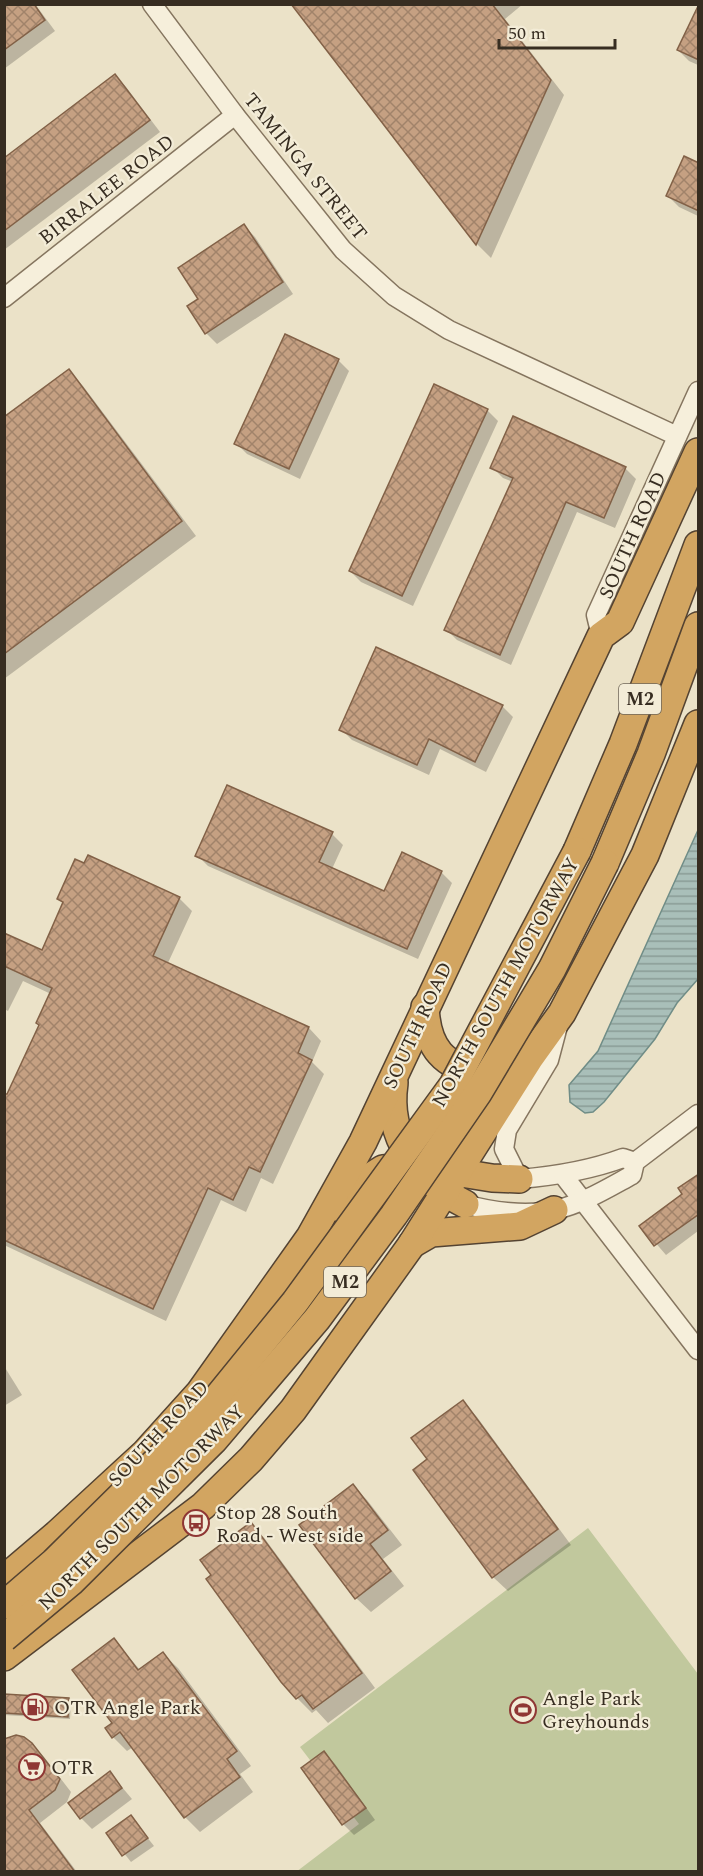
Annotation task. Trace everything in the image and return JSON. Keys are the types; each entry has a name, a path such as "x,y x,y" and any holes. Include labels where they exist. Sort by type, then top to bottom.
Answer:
{"highway":[{"name":"SOUTH ROAD","path":"6,1573 57,1534 145,1453 200,1392 310,1237 363,1142 601,636 620,622 688,444"},
{"name":"NORTH SOUTH MOTORWAY","path":"4,1605 54,1562 204,1414 295,1302 453,1085 577,851 623,744 699,544"},
{"name":"NORTH SOUTH MOTORWAY","path":"4,1638 71,1582 214,1440 317,1319 394,1215 478,1093 552,969 604,863 651,754 699,626"},
{"path":"4,1657 203,1506 251,1459 293,1410 412,1244 456,1190 529,1059 562,1013 623,899 657,828 699,724"},
{"path":"425,1007 426,1026 433,1044 446,1060 465,1071 485,1074 506,1071 529,1059"},
{"path":"425,1007 396,1071 393,1089 394,1113 401,1143 417,1166 456,1190"},
{"path":"310,1237 356,1186 369,1176 383,1169 417,1166"},
{"path":"456,1190 492,1178 519,1179"},
{"path":"412,1244 431,1233 520,1226 554,1210"},
{"path":"290,1265 314,1253 328,1252 342,1257 354,1266 362,1278 366,1292 359,1320"}],"street":[{"name":"TAMINGA STREET","path":"152,4 235,115 343,250 394,296 449,330 688,444"},
{"name":"BIRRALEE ROAD","path":"4,298 235,115"},
{"path":"688,444 699,391"},
{"path":"562,1013 549,1060 507,1130 504,1149 519,1179 563,1175 596,1168 622,1158 635,1162"},
{"path":"456,1190 500,1211 554,1210 582,1200 632,1175 635,1162 699,1114"},
{"path":"563,1175 699,1350"},
{"path":"6,1573 49,1623"}],"green space":[{"name":"Angle Park Greyhounds","path":"588,1528 698,1674 698,1871 296,1872 359,1824 300,1747"}],"water":[{"path":"698,830 698,979 677,1003 655,1039 604,1102 593,1112 585,1113 570,1102 569,1085 598,1051"}],"building":[{"path":"4,4 34,4 45,20 4,50"},
{"path":"291,4 492,4 551,80 476,245"},
{"path":"699,4 699,60 677,50"},
{"path":"115,74 150,120 4,231 4,158"},
{"path":"684,156 699,163 699,211 666,196"},
{"path":"244,224 283,282 205,334 187,306 198,299 178,268"},
{"path":"285,334 339,359 289,469 234,444"},
{"path":"69,369 182,521 4,654 4,417"},
{"path":"434,384 488,409 402,596 349,571"},
{"path":"513,416 626,467 604,518 566,502 500,655 444,630 513,478 490,468"},
{"path":"376,647 503,705 475,762 429,739 417,765 339,730"},
{"path":"227,785 333,832 319,862 384,891 402,852 442,871 407,949 195,856"},
{"path":"88,855 180,897 153,956 309,1027 298,1053 312,1060 260,1172 249,1167 233,1200 208,1188 153,1309 4,1240 4,1094 7,1094 39,1025 36,1023 52,988 4,966 4,933 42,950 63,902 57,899 75,859 84,863"},
{"path":"699,1174 699,1214 654,1246 639,1226 682,1194 678,1188"},
{"path":"463,1400 558,1529 492,1578 413,1470 427,1459 411,1438"},
{"path":"353,1484 388,1530 370,1544 391,1571 355,1599 299,1525"},
{"path":"251,1522 362,1673 313,1709 302,1695 296,1699 281,1682 206,1579 211,1575 200,1560"},
{"path":"114,1638 138,1670 163,1652 237,1751 227,1759 240,1777 184,1818 120,1732 112,1738 105,1728 112,1723 72,1670"},
{"path":"4,1694 69,1698 68,1717 4,1713"},
{"path":"16,1735 32,1743 60,1779 55,1790 29,1810 75,1872 4,1872 4,1739"},
{"path":"324,1751 366,1808 342,1825 301,1768"},
{"path":"110,1771 122,1788 80,1819 68,1803"},
{"path":"131,1815 148,1838 122,1856 106,1833"}],"place":[{"name":"Stop 28 South Road - West side","path":"196,1523"},
{"name":"OTR Angle Park","path":"35,1707"},
{"name":"Angle Park Greyhounds","path":"523,1710"},
{"name":"OTR","path":"32,1767"}]}
